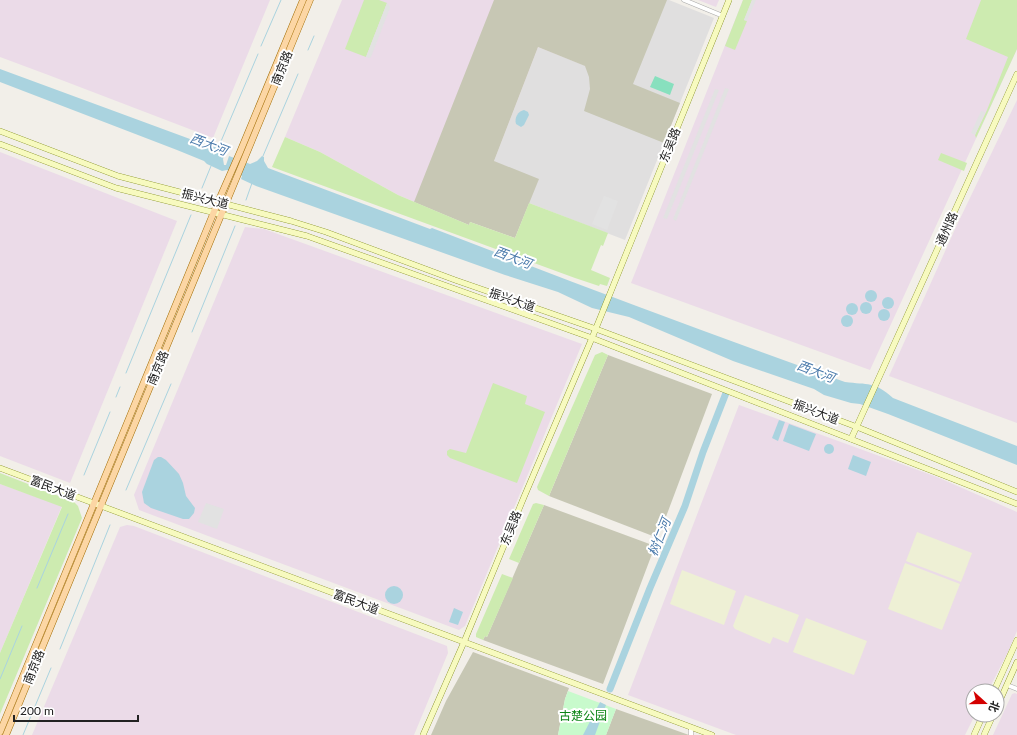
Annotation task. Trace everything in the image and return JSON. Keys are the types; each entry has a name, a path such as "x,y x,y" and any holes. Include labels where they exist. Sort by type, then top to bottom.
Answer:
{"main road":[{"name":"南京路","path":"6,735 213,213 303,0"},
{"name":"南京路","path":"0,732 222,215 310,0"},
{"name":"东吴路","path":"423,735 464,642 524,496 596,329 729,0"},
{"name":"通州路","path":"851,439 1017,74"},
{"name":"振兴大道","path":"0,131 118,176 291,221 326,232 455,280 596,329 857,427 1017,492"},
{"name":"振兴大道","path":"0,144 116,188 307,236 592,338 1017,504"},
{"name":"富民大道","path":"0,468 708,734"},
{"path":"998,683 1017,640"},
{"path":"1006,685 1017,662"},
{"path":"974,735 979,723"},
{"path":"984,735 989,723"}],"street":[{"path":"684,0 723,16"},
{"path":"1006,685 1017,689"},
{"path":"691,727 691,735"}],"shaded area":[{"path":"0,0 270,0 213,138 0,57"},
{"path":"342,0 624,0 596,70 538,47 469,225 398,195 320,152 285,137"},
{"path":"494,0 667,0 633,84 680,103 664,143 584,111 590,89 589,77 585,66 538,47 494,161 539,179 515,238 470,222 469,225 414,202"},
{"path":"624,0 669,0 714,18 625,240 529,203 494,161 538,47 596,70"},
{"path":"698,0 719,0 716,7"},
{"path":"743,0 1017,0 1017,49 870,370 631,283"},
{"path":"752,0 756,0 747,21 744,20"},
{"path":"387,3 390,8 371,57 366,57"},
{"path":"725,88 729,89 676,221 673,219"},
{"path":"715,89 719,90 667,219 663,218"},
{"path":"1017,100 1017,423 889,376 956,227"},
{"path":"981,111 985,112 975,135 971,133"},
{"path":"0,152 177,221 70,483 0,456"},
{"path":"604,196 618,201 607,230 592,224"},
{"path":"245,227 264,229 582,344 465,626 459,630 139,510 134,495"},
{"path":"608,355 712,394 658,538 549,496"},
{"path":"739,405 937,477 1017,512 1017,631 992,683 965,683 965,723 971,723 965,735 736,735 628,695"},
{"path":"0,484 62,506 0,653"},
{"path":"206,503 224,509 217,529 198,522"},
{"path":"544,505 655,546 603,684 483,640 485,636 487,637"},
{"path":"127,525 134,526 447,646 448,653 414,735 32,735 120,527"},
{"path":"917,532 972,553 961,582 906,561"},
{"path":"905,563 960,584 942,630 888,609"},
{"path":"682,570 736,591 724,625 670,604"},
{"path":"745,595 799,615 788,643 773,637 770,644 735,629 733,626"},
{"path":"806,618 867,641 854,675 793,652"},
{"path":"473,652 569,688 565,699 558,735 431,735 446,701"},
{"path":"1012,694 1017,694 1017,735 993,735 999,723 1005,723 1005,709"},
{"path":"616,709 689,735 606,735"}],"green space":[{"path":"364,0 379,0 387,3 366,57 345,49"},
{"path":"743,0 752,0 744,20 747,21 735,50 725,46"},
{"path":"981,0 1017,0 1017,49 976,138 975,135 987,110 1008,57 966,39"},
{"path":"655,76 674,84 670,95 650,87"},
{"path":"285,137 320,152 398,195 469,225 470,222 515,238 529,203 608,233 603,246 601,245 591,270 610,278 607,286 600,284 599,286 575,278 272,167"},
{"path":"941,153 967,163 964,171 938,160"},
{"path":"602,352 608,355 549,496 538,490 537,487 595,355"},
{"path":"493,383 527,396 525,404 545,412 517,483 450,458 447,455 447,451 450,449 466,453"},
{"path":"0,473 74,502 78,506 82,518 0,714 0,653 62,507 0,484"},
{"path":"536,503 544,505 519,563 509,559 533,504"},
{"path":"502,574 513,578 487,637 485,636 483,640 476,637 476,634"},
{"name":"古楚公园","path":"568,691 616,709 606,735 558,735"}],"water":[{"path":"0,69 209,146 217,145 220,141 220,151 225,154 223,159 224,165 226,165 229,156 250,164 257,161 262,156 264,157 264,161 268,168 430,229 432,228 690,326 845,382 876,386 893,398 1017,446 1017,465 888,414 860,404 851,403 824,395 814,389 733,361 629,317 592,308 558,292 505,275 256,186 241,179 242,176 227,170 222,171 204,161 177,150 0,82"},
{"path":"524,110 528,112 529,115 524,125 521,127 516,124 516,117 518,113"},
{"path":"871,290 875,292 877,296 875,300 871,302 867,300 865,296 867,292"},
{"path":"888,297 892,299 894,303 892,307 888,309 884,307 882,303 884,299"},
{"path":"866,302 870,304 872,308 870,312 866,314 862,312 860,308 862,304"},
{"path":"852,303 856,305 858,309 856,313 852,315 848,313 846,309 848,305"},
{"path":"884,309 888,311 890,315 888,319 884,321 880,319 878,315 880,311"},
{"path":"847,315 851,317 853,321 851,325 847,327 843,325 841,321 843,317"},
{"path":"779,420 785,422 778,441 772,438"},
{"path":"789,424 816,434 809,451 783,441"},
{"path":"827,444 831,444 833,445 833,453 827,454 824,451 824,447"},
{"path":"853,455 871,462 866,476 848,469"},
{"path":"158,457 166,460 179,474 186,496 195,508 194,513 189,519 183,519 151,508 144,503 142,492 154,460"},
{"path":"394,586 400,589 403,595 400,601 394,604 388,601 385,595 388,589"},
{"path":"454,608 463,612 458,625 449,622"},
{"path":"600,702 606,705 595,735 583,735"}],"waterway":[{"path":"261,46 281,0"},
{"path":"308,50 314,36"},
{"name":"西大河","path":"219,146 258,54"},
{"path":"263,156 298,74"},
{"path":"202,188 211,166"},
{"path":"246,200 252,183"},
{"path":"126,373 191,215"},
{"path":"192,332 235,226"},
{"path":"126,490 171,384"},
{"path":"116,397 120,387"},
{"name":"树仁河","path":"610,689 650,588 685,506 703,452 726,393"},
{"path":"84,475 110,412"},
{"path":"37,588 68,514"},
{"path":"60,649 110,525"},
{"path":"0,679 22,626"},
{"path":"23,735 51,668"}]}
